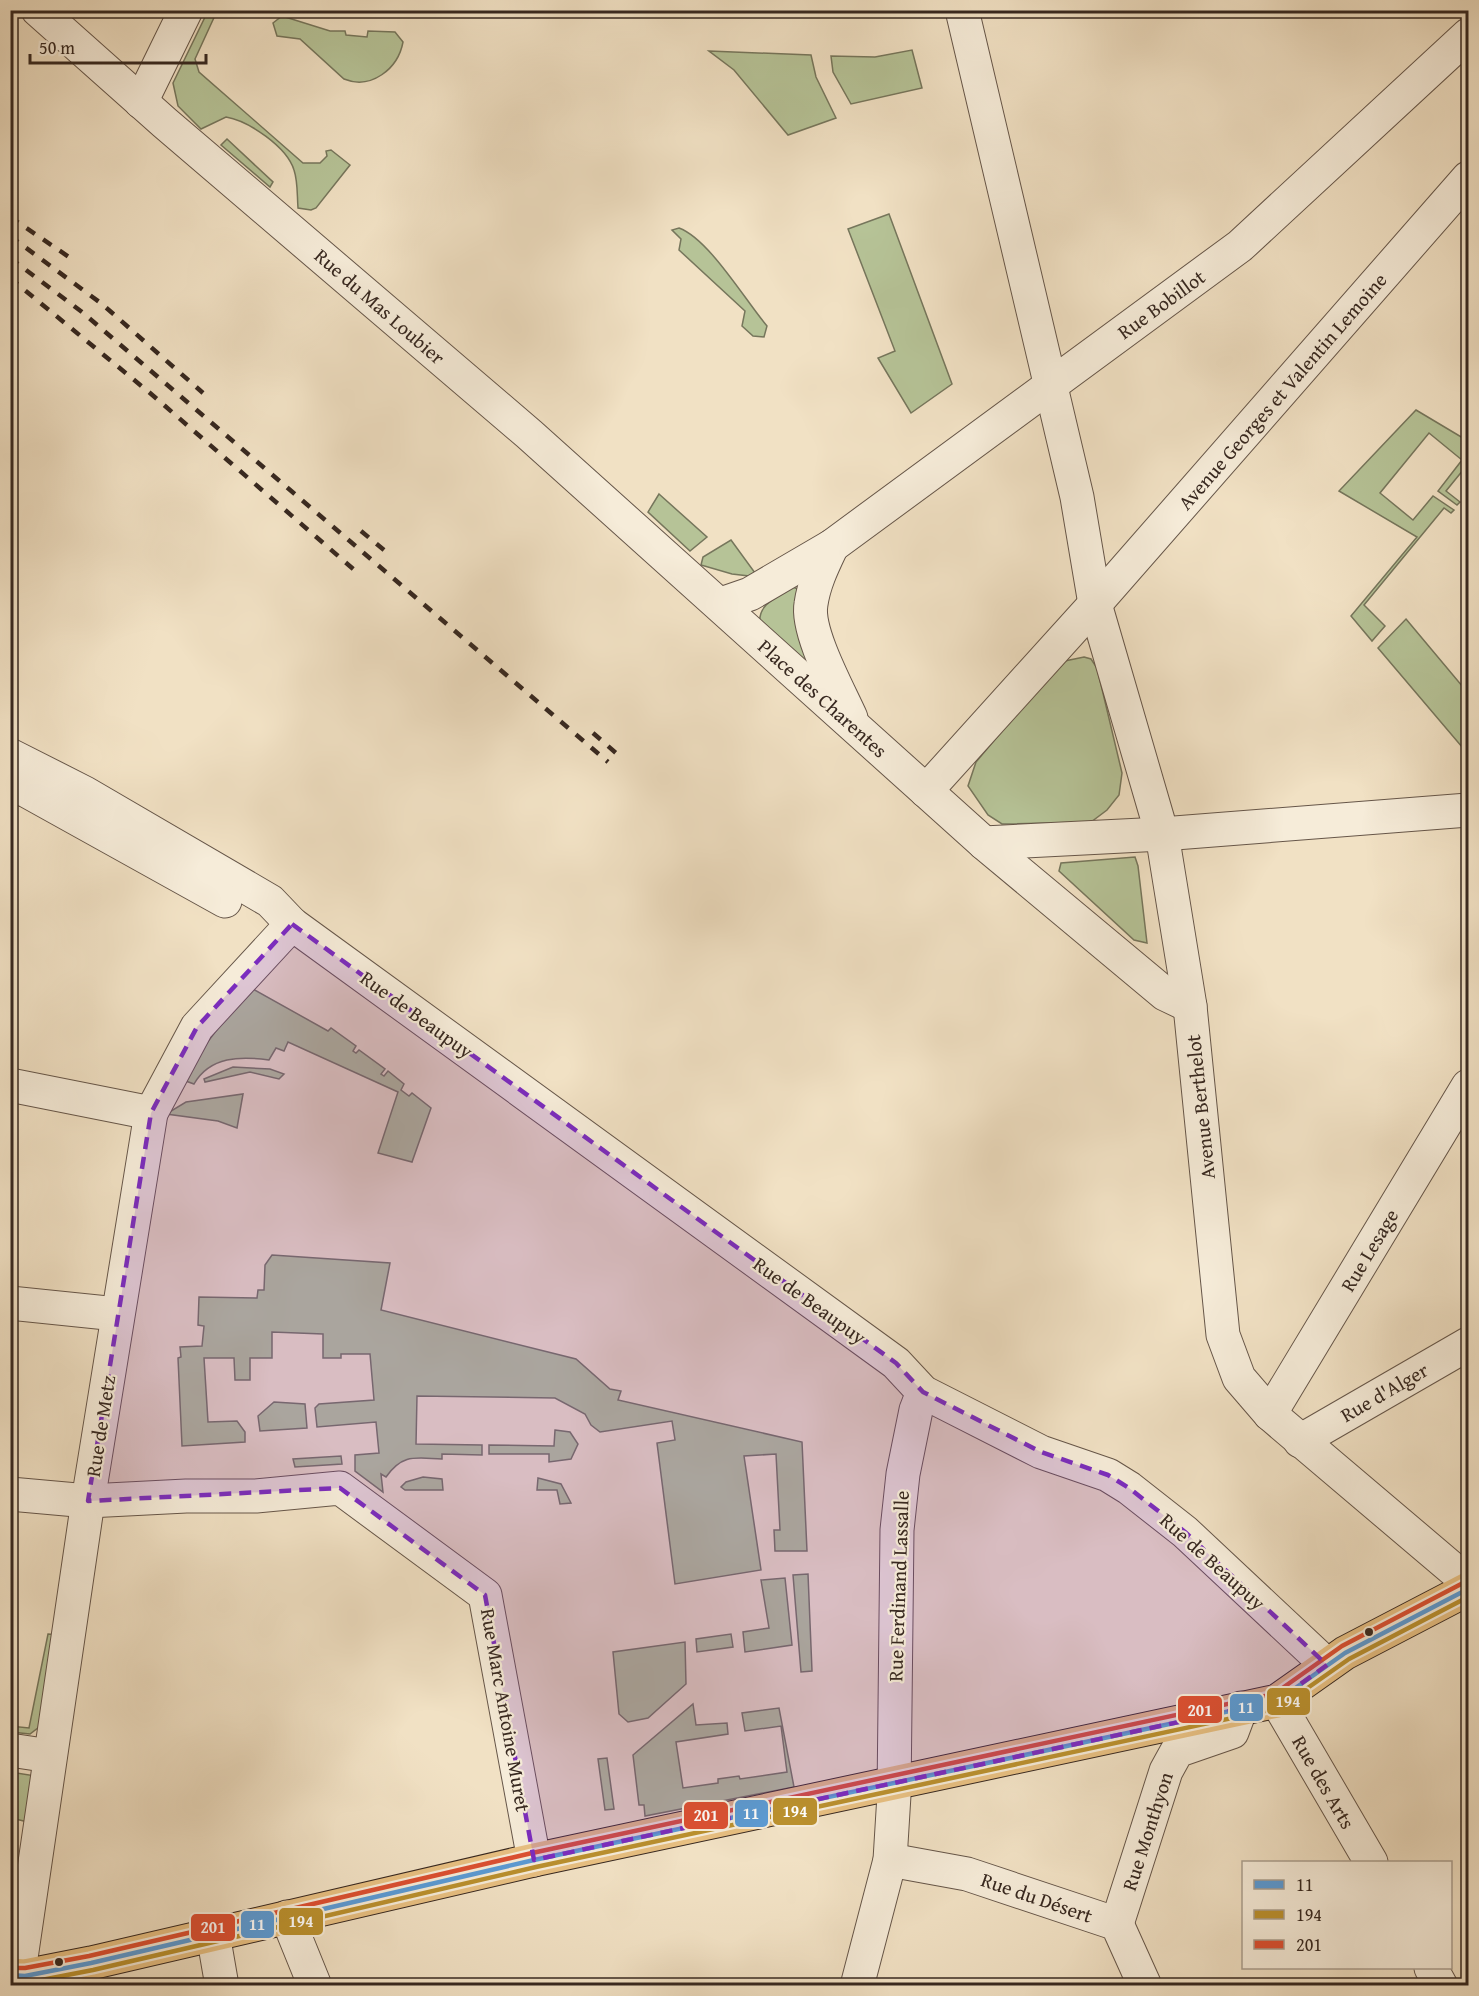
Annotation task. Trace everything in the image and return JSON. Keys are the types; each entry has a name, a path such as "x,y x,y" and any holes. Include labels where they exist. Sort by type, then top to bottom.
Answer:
{"main road":[{"path":"19,1979 534,1860 1277,1701 1327,1665 1455,1596"}],"street":[{"name":"Rue du Mas Loubier","path":"38,10 141,102 538,441 721,604"},
{"path":"141,102 186,10"},
{"name":"Avenue Berthelot","path":"962,10 1077,497 1095,604 1162,834 1190,1006 1223,1335 1239,1378 1269,1414 1418,1537 1468,1582"},
{"name":"Rue Bobillot","path":"721,604 750,594 832,546 1240,246 1468,35"},
{"name":"Avenue Georges et Valentin Lemoine","path":"1095,604 1468,178"},
{"name":"Rue Bobillot","path":"832,546 821,569 810,606 816,639 855,728"},
{"name":"Place des Charentes","path":"721,604 984,843 1166,994 1190,1006"},
{"path":"926,791 1095,604"},
{"name":"Rue de Beaupuy","path":"10,755 85,793 270,902 292,924 896,1363 923,1392 1041,1452 1108,1475 1129,1488 1185,1532 1327,1665"},
{"name":"Rue de Beaupuy","path":"10,784 27,790 248,914 292,924"},
{"path":"984,843 1162,834 1468,810"},
{"name":"Rue de Metz","path":"19,1979 88,1501 151,1113 197,1027 292,924"},
{"path":"10,1085 151,1113"},
{"name":"Rue Lesage","path":"1269,1414 1468,1086"},
{"path":"10,1303 117,1314"},
{"name":"Rue d'Alger","path":"1299,1441 1468,1344"},
{"name":"Rue Ferdinand Lassalle","path":"857,1986 890,1860 894,1796 892,1784 897,1530 903,1474 916,1410 923,1392"},
{"name":"Rue Marc Antoine Muret","path":"10,1494 88,1501 186,1496 256,1496 340,1488 485,1595 534,1860"},
{"path":"1418,1537 1455,1596"},
{"name":"Rue des Arts","path":"1277,1701 1370,1861"},
{"name":"Rue Monthyon","path":"1117,1924 1166,1771 1177,1751 1232,1732 1242,1708"},
{"path":"10,1750 50,1756"},
{"name":"Rue du Désert","path":"890,1860 967,1874 1117,1924 1145,1986"},
{"path":"287,1917 315,1986"},
{"path":"213,1934 222,1986"},
{"path":"1432,1969 1441,1986"}],"highlighted area":[{"path":"292,924 896,1363 923,1392 1041,1452 1108,1475 1129,1488 1185,1532 1327,1665 1277,1701 534,1860 485,1595 340,1488 88,1501 151,1113 197,1027"}],"green space":[{"path":"208,11 217,11 195,59 199,72 303,163 320,163 327,156 326,151 331,150 350,165 316,208 311,210 298,208 297,184 290,161 266,136 235,119 226,117 201,129 178,106 173,83"},
{"path":"282,16 330,31 345,31 346,35 367,37 368,31 395,32 403,42 395,61 382,75 364,82 354,82 344,79 300,39 277,36 273,23"},
{"path":"912,50 922,88 851,104 833,72 831,56 875,57"},
{"path":"709,51 811,55 816,77 836,118 788,135 734,70"},
{"path":"227,139 273,182 270,187 221,145"},
{"path":"889,214 952,384 911,413 878,358 895,351 848,229"},
{"path":"679,228 702,244 726,271 767,326 764,337 753,336 742,326 745,311 679,250 681,239 672,230"},
{"path":"1416,410 1468,441 1468,464 1446,491 1460,502 1457,505 1438,491 1462,460 1429,433 1380,493 1413,520 1433,496 1454,510 1451,513 1444,508 1364,605 1385,626 1372,641 1351,616 1417,537 1339,491"},
{"path":"659,494 707,537 690,551 648,512"},
{"path":"731,540 758,577 732,574 701,565 703,557"},
{"path":"793,587 800,590 812,671 760,624 760,617 765,606"},
{"path":"1406,619 1468,693 1468,754 1378,648"},
{"path":"1084,657 1091,659 1097,668 1122,773 1119,795 1107,810 1091,822 1002,824 988,815 968,786 976,762 1060,662"},
{"path":"1135,857 1147,943 1134,940 1059,871 1061,863"},
{"path":"253,989 328,1031 331,1028 356,1046 353,1051 356,1053 359,1050 385,1069 381,1074 384,1076 388,1071 404,1084 401,1090 409,1096 412,1093 431,1108 412,1162 378,1153 398,1092 288,1042 284,1051 276,1048 269,1060 237,1058 227,1060 209,1068 194,1084 183,1080 215,1032"},
{"path":"233,1067 270,1069 284,1074 279,1079 250,1072 205,1082 204,1079"},
{"path":"243,1094 237,1128 218,1121 166,1114 186,1102"},
{"path":"272,1255 390,1263 381,1310 576,1359 610,1389 621,1391 618,1400 802,1442 807,1551 775,1551 774,1530 780,1530 776,1454 744,1456 761,1570 675,1584 657,1443 675,1440 672,1421 600,1432 591,1425 585,1414 555,1398 417,1396 416,1444 482,1445 482,1455 442,1454 442,1459 404,1460 386,1477 381,1474 383,1492 355,1471 355,1455 379,1453 376,1422 317,1427 315,1408 319,1404 374,1400 370,1354 341,1354 341,1358 323,1358 323,1334 272,1332 272,1358 250,1358 250,1380 235,1380 234,1358 204,1358 208,1422 237,1421 245,1432 245,1442 182,1446 178,1358 181,1357 180,1347 202,1346 204,1326 198,1325 199,1297 257,1298 258,1290 264,1290 265,1265"},
{"path":"274,1402 305,1404 307,1428 260,1431 258,1416"},
{"path":"555,1430 570,1432 578,1444 571,1459 549,1462 549,1454 489,1454 489,1445 554,1446"},
{"path":"341,1456 342,1464 295,1467 293,1459"},
{"path":"423,1477 442,1479 443,1490 405,1490 401,1487 406,1482"},
{"path":"538,1478 561,1484 571,1503 560,1504 557,1490 537,1490"},
{"path":"808,1574 812,1671 801,1672 793,1575"},
{"path":"785,1578 792,1645 745,1652 743,1632 769,1628 761,1580"},
{"path":"48,1634 58,1635 43,1724 30,1734 11,1732 10,1726 29,1728"},
{"path":"731,1634 733,1647 697,1652 696,1639"},
{"path":"685,1642 686,1684 648,1718 628,1722 619,1714 613,1652"},
{"path":"693,1704 696,1725 727,1723 728,1734 676,1742 683,1788 718,1783 718,1779 739,1776 740,1779 787,1772 781,1726 745,1731 742,1713 779,1708 794,1787 645,1816 644,1805 639,1805 633,1755"},
{"path":"607,1758 614,1809 605,1810 598,1759"},
{"path":"10,1772 36,1776 28,1822 11,1818"}],"railway":[{"path":"10,217 69,257"},
{"path":"10,236 102,304 203,393"},
{"path":"10,258 82,312 608,762"},
{"path":"10,278 150,393 359,574"},
{"path":"361,531 384,550"},
{"path":"593,733 616,753"}],"transit line":[{"name":"201","path":"10,1968 25,1968 89,1956 532,1853 1274,1694 1342,1646 1465,1582"},
{"name":"11","path":"10,1975 25,1976 91,1963 534,1860 1277,1701 1345,1653 1468,1589"},
{"name":"194","path":"10,1983 26,1983 93,1970 536,1867 1279,1708 1349,1659 1468,1597"}]}
